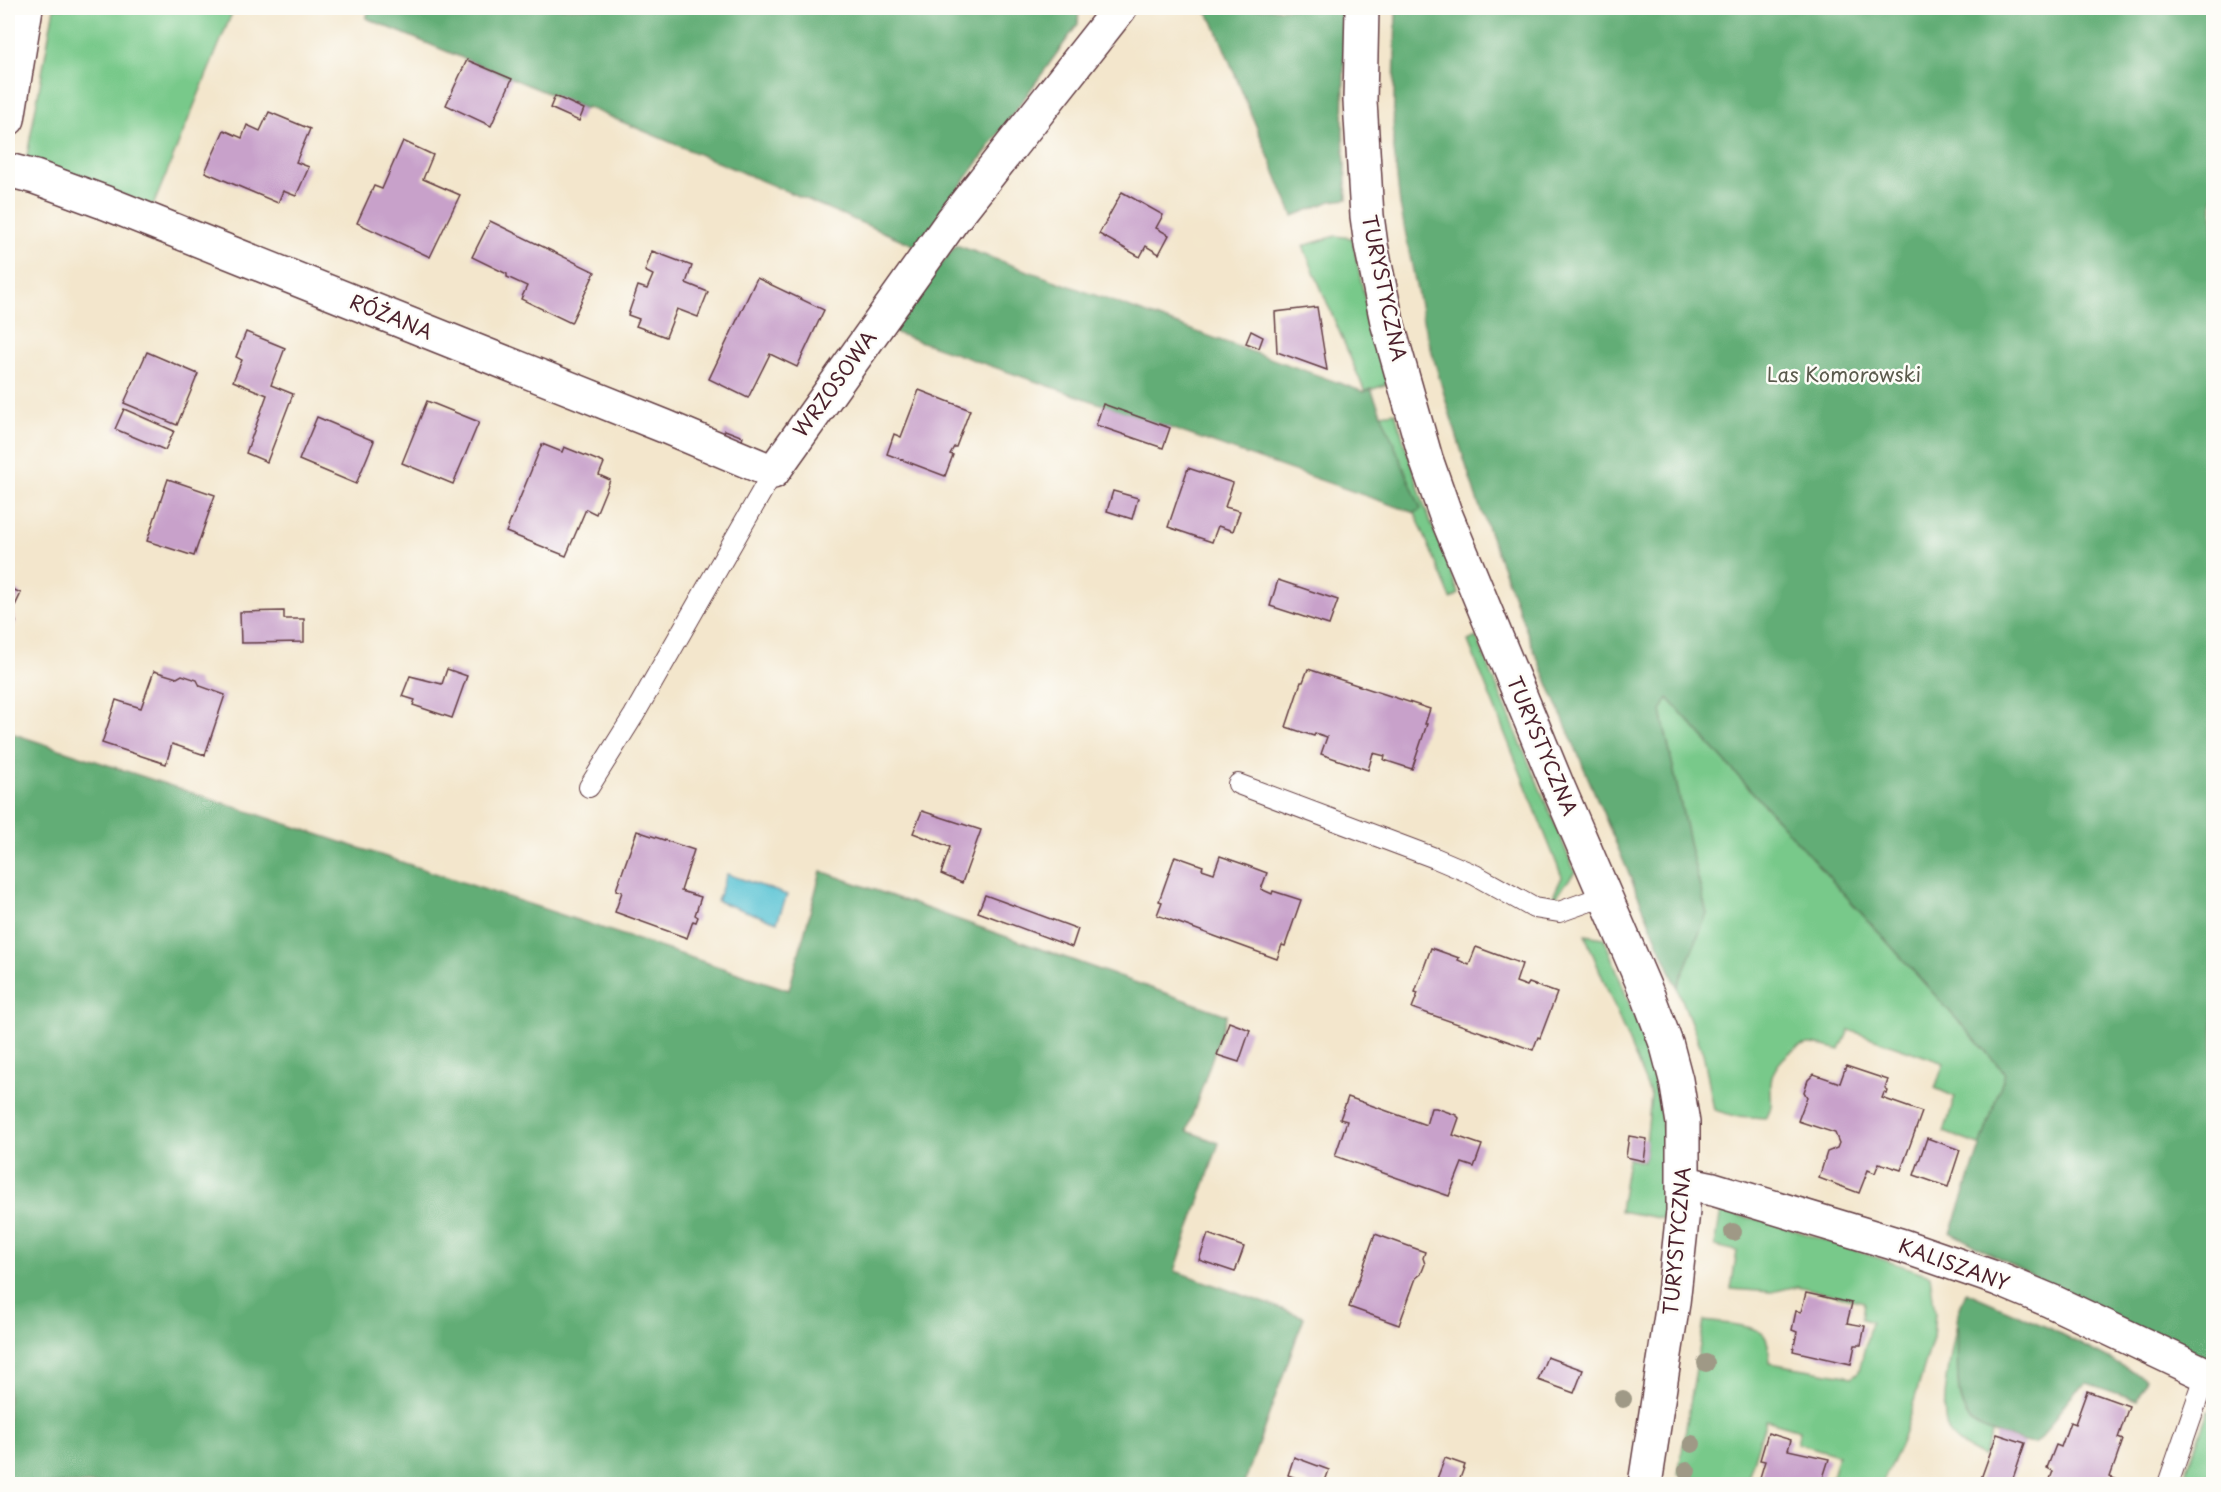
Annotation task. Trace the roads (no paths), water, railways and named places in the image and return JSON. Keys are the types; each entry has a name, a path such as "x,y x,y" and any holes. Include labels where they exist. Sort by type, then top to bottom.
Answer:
{"street":[{"path":"8,119 26,8"},
{"name":"WRZOSOWA","path":"772,472 952,221 1120,8"},
{"name":"TURYSTYCZNA","path":"1362,8 1360,101 1367,216 1390,333 1435,485 1604,896 1649,998 1667,1046 1676,1080 1683,1123 1683,1211 1674,1298 1645,1485"},
{"name":"RÓŻANA","path":"8,170 35,177 147,219 664,426 772,472"},
{"name":"KALISZANY","path":"1684,1183 1713,1189 1958,1264 2051,1301 2210,1376"}],"lane":[{"name":"WRZOSOWA","path":"589,787 634,715 772,472"},
{"path":"1238,784 1445,862 1475,875 1534,908 1558,912 1604,896"},
{"path":"2168,1485 2210,1376"}],"water":[{"path":"727,874 787,895 777,922 717,901"}],"park label":[{"name":"Las Komorowski","path":"1844,375"}]}
